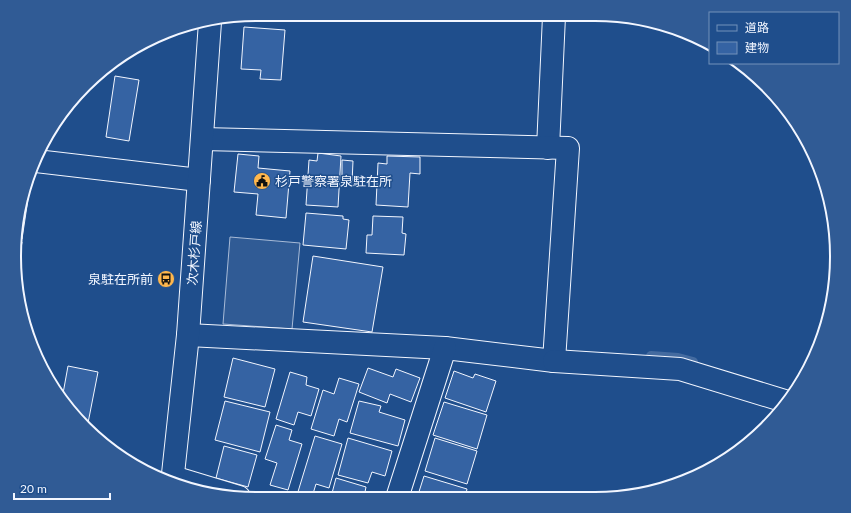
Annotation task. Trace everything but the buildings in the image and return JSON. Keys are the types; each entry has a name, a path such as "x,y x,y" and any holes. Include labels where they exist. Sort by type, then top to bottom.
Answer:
{"street":[{"path":"548,148 554,21"},
{"name":"次木杉戸線","path":"173,477 188,335 210,26"},
{"path":"202,139 568,148 554,361"},
{"path":"41,162 199,180"},
{"path":"188,335 445,348 554,361 680,370 781,400"},
{"path":"399,492 445,348"}],"shaded area":[{"path":"230,237 300,243 292,329 223,324"}],"waterway":[{"path":"651,356 678,358 693,362"}],"place":[{"name":"杉戸警察署泉駐在所","path":"262,181"},
{"name":"泉駐在所前","path":"166,279"}]}
